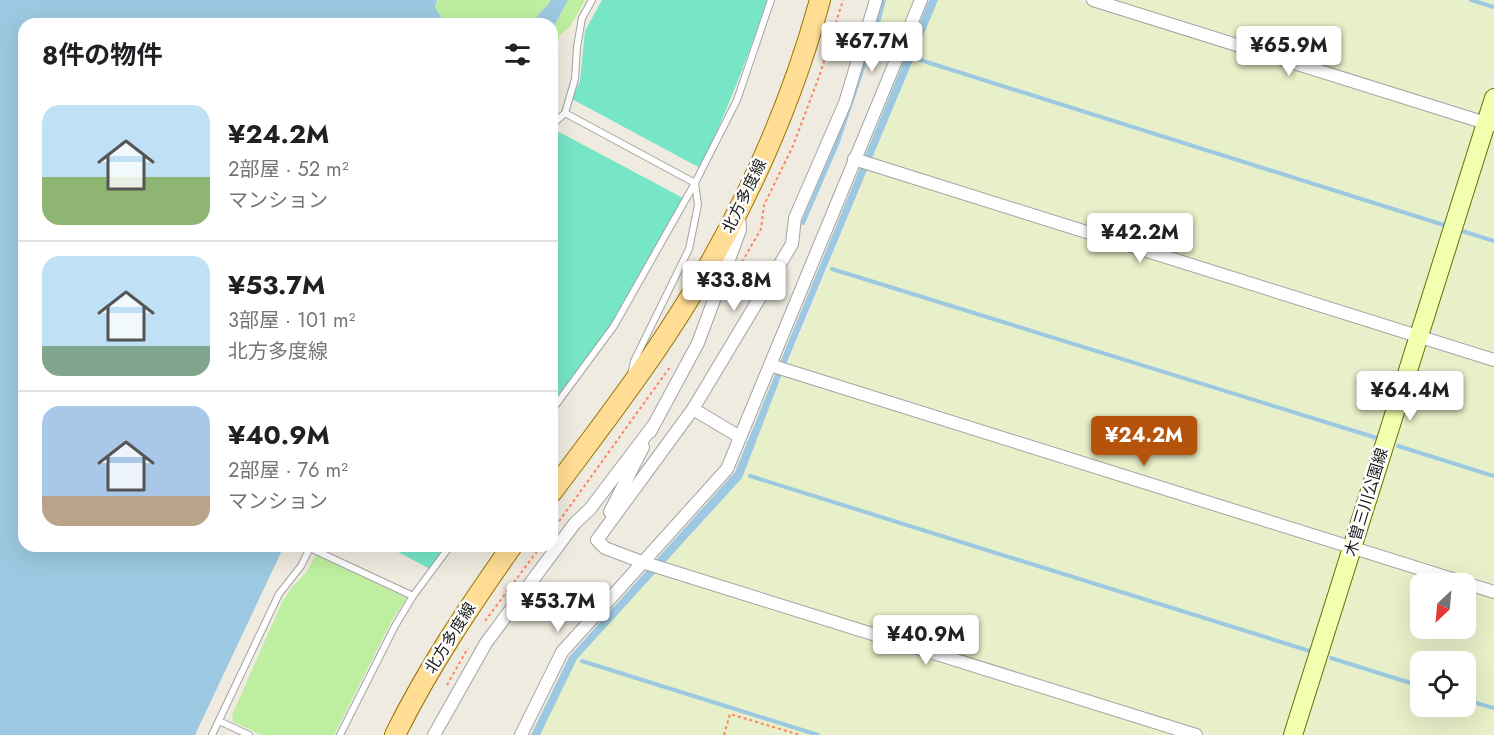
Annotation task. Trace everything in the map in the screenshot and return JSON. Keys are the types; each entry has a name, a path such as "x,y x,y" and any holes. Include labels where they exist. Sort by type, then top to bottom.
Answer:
{"main road":[{"name":"北方多度線","path":"558,484 629,390 697,286 739,209 791,92 820,0"},
{"name":"木曽三川公園線","path":"1293,735 1418,336 1490,124 1494,98"},
{"name":"北方多度線","path":"395,735 413,698 465,612 508,552"}],"street":[{"path":"597,540 693,409 792,244 795,218 845,103 876,0"},
{"path":"521,735 562,652 646,563 727,469 740,437 777,367 832,218 921,0"},
{"path":"1093,0 1490,124"},
{"path":"856,159 1494,360"},
{"path":"597,540 653,426 698,343 740,230 739,209"},
{"path":"777,367 1494,592"},
{"path":"693,409 740,437"},
{"path":"558,546 575,523 590,510 653,426"},
{"path":"597,540 604,548 646,563 1196,735"},
{"path":"434,735 486,643 553,552"}],"lane":[{"path":"558,119 566,112 574,79 582,18 592,0"},
{"path":"558,402 614,326 695,183 737,100 771,0"},
{"path":"566,112 695,183"},
{"path":"629,390 634,361 689,249 698,205 695,183"},
{"path":"212,735 279,594 301,566 308,552"},
{"path":"321,552 413,596"},
{"path":"340,735 395,626 413,596 446,552"},
{"path":"219,721 249,735"}],"path":[{"path":"724,735 730,714 800,735"}],"green space":[{"path":"438,0 551,0 537,18 441,18 435,7"},
{"path":"568,0 585,0 570,27 560,35 558,40 558,19"},
{"path":"602,0 767,0 736,85 700,168 572,99 580,81 585,31"},
{"path":"886,0 915,0 894,50 873,45"},
{"path":"938,0 1078,0 1474,122 1477,130 1415,329 1410,330 872,159"},
{"path":"1101,0 1494,0 1494,72 1481,113 1475,116"},
{"path":"1494,132 1494,355 1441,338 1431,322 1489,135"},
{"path":"558,133 685,199 611,325 558,398"},
{"path":"869,168 1408,338 1410,342 1345,541 787,367"},
{"path":"1428,343 1494,364 1494,588 1476,582 1476,573 1446,573 1367,548 1363,541 1424,345"},
{"path":"782,374 1341,549 1344,556 1287,735 1213,735 665,562 742,478"},
{"path":"398,552 443,552 430,569"},
{"path":"316,555 407,598 392,620 334,735 261,735 233,722 232,715 283,600 305,574"},
{"path":"1362,555 1419,573 1410,573 1410,639 1476,639 1476,591 1494,597 1494,735 1301,735 1356,558"},
{"path":"655,572 1181,735 540,735 577,659"}],"water":[{"path":"0,0 437,0 435,7 441,18 18,18 18,552 281,552 195,735 0,735"},
{"path":"551,0 568,0 558,19 537,18 537,17"},
{"path":"929,0 938,0 782,374 742,478 577,659 540,735 531,735 569,657 735,472"}],"waterway":[{"path":"872,46 884,0"},
{"path":"1471,0 1494,7"},
{"path":"803,223 837,144 869,50 872,46 891,52"},
{"path":"914,58 1447,226"},
{"path":"1459,230 1494,241"},
{"path":"832,269 1380,439"},
{"path":"1398,446 1494,476"},
{"path":"750,476 1313,652"},
{"path":"1331,658 1410,683"},
{"path":"582,661 818,735"},
{"path":"1476,703 1494,708"}]}
